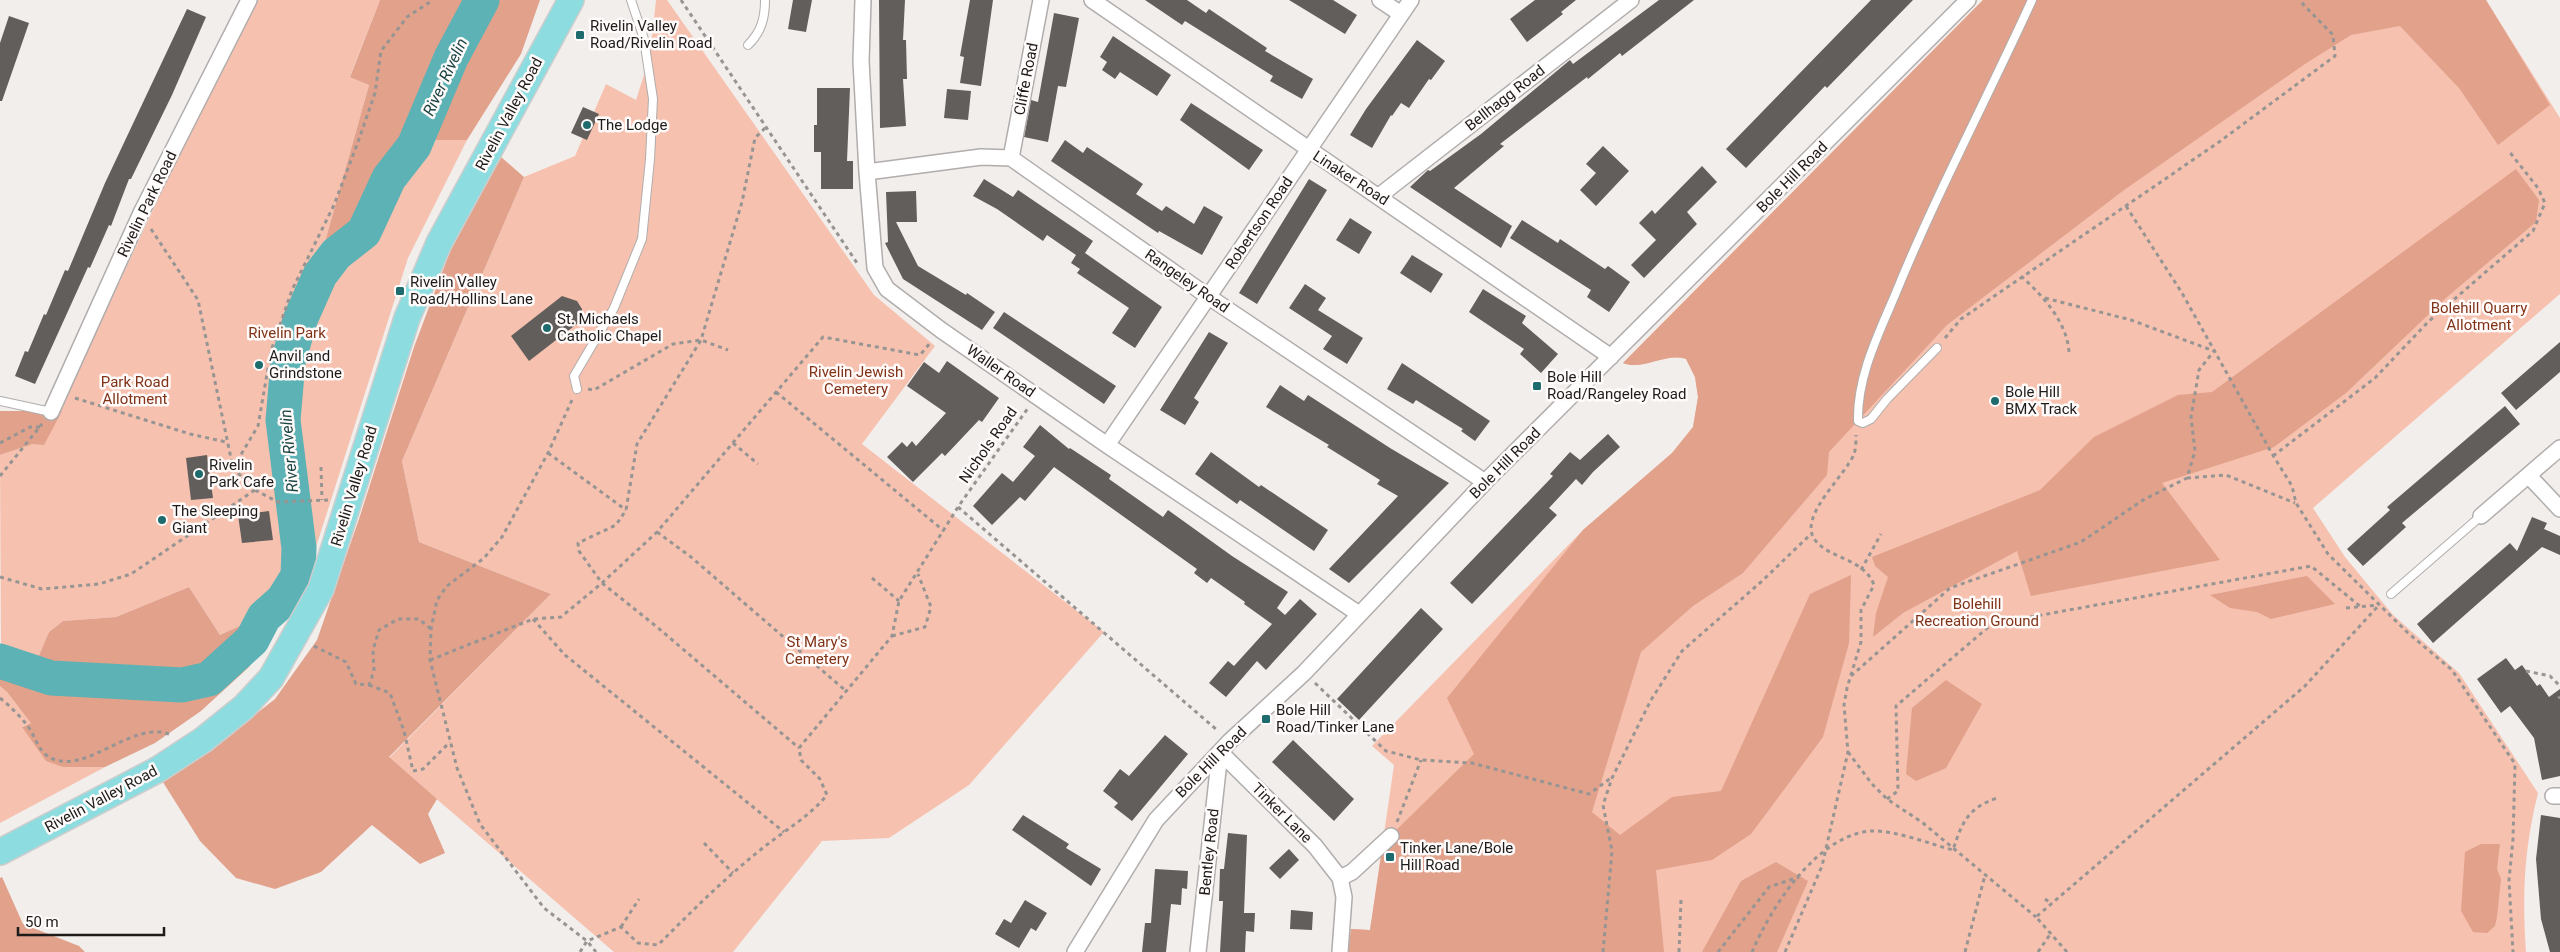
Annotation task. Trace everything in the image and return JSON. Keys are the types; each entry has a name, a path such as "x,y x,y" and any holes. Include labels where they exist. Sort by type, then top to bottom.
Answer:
{"main road":[{"name":"Rivelin Valley Road","path":"0,852 157,770 188,750 244,707 271,678 321,589 407,318 432,260 571,0"}],"street":[{"name":"Rivelin Park Road","path":"51,412 141,213 250,0"},
{"name":"Waller Road","path":"863,0 861,61 867,172 875,268 887,289 941,330 1107,445 1359,614"},
{"name":"Cliffe Road","path":"1011,158 1041,0"},
{"name":"Linaker Road","path":"1092,0 1611,357"},
{"path":"1380,0 1401,14"},
{"name":"Robertson Road","path":"1107,445 1210,297 1411,0"},
{"name":"Bellhagg Road","path":"1379,196 1631,0"},
{"name":"Bole Hill Road","path":"1075,952 1156,820 1225,746 1304,673 1485,482 1968,0"},
{"path":"867,172 981,157 1011,158"},
{"name":"Rangeley Road","path":"1011,158 1210,297 1485,482"},
{"path":"2481,516 2560,448"},
{"path":"2528,476 2560,509"},
{"name":"Tinker Lane","path":"1225,746 1315,846 1340,878 1344,897 1340,952"},
{"name":"Bentley Road","path":"1198,952 1225,746"},
{"path":"1340,878 1352,872 1391,836"}],"lane":[{"path":"577,389 574,376 614,308 642,239 650,159 653,99 644,39 631,0"},
{"path":"748,45 759,34 765,14 765,0"},
{"path":"1937,348 1887,399 1871,419 1863,423 1858,421 1858,408 1869,358 1902,277 1985,94 2032,0"},
{"path":"0,401 51,412"},
{"path":"2390,594 2481,516"}],"path":[{"path":"233,468 258,426 271,351 292,290 334,205 376,93 380,51 407,17 433,0"},
{"path":"681,0 860,268"},
{"path":"1937,348 1961,318 2126,206 2308,78 2335,56 2333,35 2299,0"},
{"path":"621,927 638,943 658,945 733,873 816,809 827,795 820,779 801,760 799,748 657,627 602,584 579,551 578,543 616,525 626,510 637,444 701,340 742,202 755,138 765,128"},
{"path":"2273,456 2375,378 2428,322 2533,231 2545,203 2538,188 2508,150"},
{"path":"2126,206 2182,293 2273,456 2292,486 2296,503 2328,554 2379,605 2452,670 2515,764 2514,830 2509,880 2513,952"},
{"path":"141,213 198,300 226,442 233,468 254,490 278,502 313,500"},
{"path":"2021,276 2045,298 2068,339 2069,352"},
{"path":"2045,298 2130,320 2214,351"},
{"path":"430,660 533,619 561,617 602,584 657,532 823,337 920,355 941,330"},
{"path":"596,952 587,941 544,908 480,824 457,768 430,660 431,629 437,600 447,586 484,558 502,537 548,453 577,389 594,390 674,344 701,340 728,350"},
{"path":"2187,478 2195,451 2191,418 2199,370 2214,351"},
{"path":"776,392 944,531"},
{"name":"Nichols Road","path":"898,601 918,574 958,507 1037,396"},
{"path":"85,402 190,434 226,442"},
{"path":"0,476 51,412"},
{"path":"1785,952 1822,866 1848,752 1844,705 1861,642 1861,610 1874,586 1872,579 1848,559 1824,548 1815,541 1811,534 1811,523 1816,511 1855,454 1858,421"},
{"path":"0,443 30,427 40,426"},
{"path":"733,443 758,464"},
{"path":"548,453 626,510"},
{"path":"321,467 322,500"},
{"path":"1851,677 1950,588 2080,542 2143,500 2187,478 2226,475 2296,503"},
{"path":"0,577 42,589 99,584 131,574 254,490"},
{"path":"958,507 1225,746"},
{"path":"657,532 691,557 846,691"},
{"path":"1603,952 1612,851 1603,805 1612,778 1650,700 1682,651 1761,582 1811,534"},
{"path":"1861,570 1881,534"},
{"path":"1887,798 1898,791 1896,706 1992,624 2311,566 2361,606"},
{"path":"892,636 924,627 931,607 918,574"},
{"path":"799,748 892,636 898,601 872,578"},
{"path":"2036,917 2305,686 2390,594"},
{"path":"2346,608 2379,605"},
{"path":"368,685 374,671 373,650 379,630 398,620 419,618 431,629"},
{"path":"533,619 566,655 784,832"},
{"path":"296,636 346,662 356,684 368,685 390,693 404,731 413,771 423,769 450,742"},
{"path":"2526,671 2550,676 2560,686"},
{"path":"1304,673 1386,750 1421,760 1472,762 1589,794 1612,778"},
{"path":"0,698 28,726 38,745 50,758 62,762 80,759 154,731 168,733 177,738 188,750"},
{"path":"1848,752 1872,784 1887,798 1923,823 1953,850 2036,917 2067,952"},
{"path":"1391,836 1421,760"},
{"path":"1953,850 1963,822 1971,812 1982,803 1997,798"},
{"path":"1752,952 1767,921 1800,876 1825,852 1854,834 1872,831 1953,850"},
{"path":"704,843 733,873"},
{"path":"1965,952 1985,875"},
{"path":"1718,952 1769,887 1800,876"},
{"path":"580,952 587,941 621,927 639,899"},
{"path":"2045,899 2052,904"},
{"path":"1679,952 1681,900"},
{"path":"2038,952 2052,933"}],"green space":[{"name":"Rivelin Park","path":"258,0 380,0 350,76 369,85 323,249 369,236 426,73 431,140 467,140 408,258 310,566 280,623 244,624 220,635 189,587 116,617 63,621 49,632 37,660 1,650 0,455 33,444 44,444 185,141"},
{"path":"656,0 667,0 874,295 935,346 862,444 1104,632 969,785 889,838 822,841 733,952 614,952 389,758 551,594 419,542 402,461 524,177 575,156 606,84 636,100 650,56"},
{"name":"Bolehill Recreation Ground","path":"1983,0 2486,0 2560,118 2560,294 2313,508 2345,557 2393,615 2459,673 2538,793 2533,814 2525,872 2526,952 1348,952 1351,929 1370,930 1394,765 1372,746 1583,530 1672,453 1693,427 1698,397 1695,377 1686,359 1670,358 1638,365 1623,363"},
{"path":"0,686 32,723 22,726 63,767 105,767 0,823"}],"shaded area":[{"path":"380,0 540,0 521,54 467,140 431,140 426,74 369,236 323,249 369,85 350,77"},
{"path":"1983,0 2486,0 2550,105 2498,145 2459,88 2400,26 2351,35 2305,64 2124,190 1947,325 1829,452 1827,475 1743,573 1693,606 1641,652 1592,812 1620,835 1672,797 1721,791 1810,594 1851,575 1849,643 1823,737 1751,834 1712,860 1656,870 1664,952 1348,952 1351,929 1370,930 1383,843 1474,754 1447,698 1583,530 1672,453 1693,427 1698,397 1695,377 1686,359 1670,358 1638,365 1623,363"},
{"path":"501,157 524,177 402,461 419,542 551,594 389,757 437,799 428,814 445,853 420,864 372,825 321,872 275,889 236,878 200,841 161,779 218,744 275,699 317,640 359,519 414,347 452,246"},
{"path":"2516,169 2539,200 2536,222 2447,297 2346,393 2274,447 2162,483 2220,560 2031,596 2017,551 1903,613 1873,637 1876,613 1888,577 1875,566 1872,557 2040,490 2094,437 2178,395 2212,392"},
{"path":"0,411 62,411 44,445 33,444 0,455"},
{"path":"2307,576 2335,604 2271,619 2257,612 2230,608 2210,595"},
{"path":"189,587 220,635 244,624 280,623 249,667 201,711 155,743 105,767 63,767 46,761 22,727 31,723 7,692 0,686 0,671 21,684 40,685 37,660 49,632 63,621 116,617"},
{"path":"1946,680 1982,704 1946,768 1916,781 1906,774 1912,708"},
{"path":"2481,844 2500,844 2497,869 2501,879 2497,917 2495,926 2487,933 2473,932 2461,911 2465,852"},
{"path":"1776,862 1808,881 1777,952 1702,952 1741,881"},
{"path":"2,877 23,924 79,946 85,952 0,952 0,878"}],"building":[{"path":"793,0 812,0 806,32 788,29"},
{"path":"879,0 905,0 903,40 906,40 907,79 903,79 906,126 880,128"},
{"path":"970,0 993,0 981,86 960,83 964,57 960,56"},
{"path":"1145,0 1187,0 1206,13 1209,9 1267,48 1265,51 1313,79 1302,99 1270,81 1273,76 1185,21 1182,25"},
{"path":"1289,0 1333,0 1357,15 1345,34"},
{"path":"1535,0 1576,0 1561,12 1563,14 1527,42 1510,19"},
{"path":"1659,0 1694,0 1622,56 1620,53 1500,144 1504,146 1454,188 1512,226 1501,248 1410,187 1428,170 1430,171 1481,134 1570,60 1573,64"},
{"path":"1871,0 1913,0 1827,88 1825,86 1746,168 1726,149"},
{"path":"187,9 206,17 172,95 131,179 129,179 111,226 109,225 90,268 88,267 35,384 15,376 25,351 28,352 44,314 46,315 65,270 68,271 105,183"},
{"path":"1054,13 1079,18 1066,87 1058,86 1048,142 1024,137 1031,100 1038,102"},
{"path":"9,16 29,23 2,101 0,101 0,43"},
{"path":"1113,36 1171,75 1157,96 1120,72 1115,79 1102,70 1107,62 1100,57"},
{"path":"1417,40 1445,61 1431,80 1429,79 1409,108 1401,103 1391,115 1372,148 1350,135 1366,109"},
{"path":"817,88 850,88 847,161 853,161 853,189 821,189 821,152 814,152 814,125 817,125"},
{"path":"947,89 971,91 968,120 944,118"},
{"path":"1191,103 1263,150 1249,170 1180,120"},
{"name":"The Lodge","path":"583,107 599,114 587,140 571,133"},
{"path":"1065,140 1083,153 1087,147 1143,184 1136,194 1162,211 1166,206 1194,224 1204,206 1223,217 1202,255 1159,231 1158,233 1051,161"},
{"path":"1603,146 1629,171 1596,206 1580,190 1596,173 1586,164"},
{"path":"1702,166 1717,182 1687,212 1697,224 1644,278 1631,265 1656,240 1639,223 1652,210 1655,214"},
{"path":"984,179 1013,197 1018,190 1093,241 1085,253 1162,307 1135,348 1112,333 1129,308 1077,273 1080,269 1071,263 1076,255 1047,235 1043,241 997,209 973,196"},
{"path":"1309,179 1327,190 1257,304 1239,293"},
{"path":"916,191 917,222 896,222 918,266 966,295 967,293 995,312 982,330 903,279 885,243 888,242 886,192"},
{"path":"1350,218 1372,232 1359,254 1336,240"},
{"path":"1522,220 1558,243 1560,239 1605,269 1608,266 1630,282 1609,312 1587,297 1591,290 1510,238"},
{"path":"1412,255 1443,274 1431,293 1400,273"},
{"path":"1305,284 1326,298 1318,310 1363,338 1347,364 1323,349 1332,336 1289,308"},
{"path":"1483,289 1526,316 1522,323 1558,354 1541,373 1520,354 1524,349 1469,312"},
{"name":"St. Michaels Catholic Chapel","path":"562,296 577,301 582,309 582,320 529,361 511,336"},
{"path":"1004,312 1116,386 1104,404 993,328"},
{"path":"1209,332 1228,343 1194,398 1199,402 1185,425 1160,410"},
{"path":"2560,342 2560,372 2516,410 2501,393"},
{"path":"947,361 999,398 982,422 979,420 945,456 942,453 913,482 887,457 902,442 907,447 912,441 916,446 946,413 907,386 924,362 939,373"},
{"path":"1402,363 1490,421 1475,441 1461,431 1463,429 1416,400 1413,404 1387,389"},
{"path":"1280,385 1304,401 1308,395 1390,448 1449,483 1349,583 1329,569 1398,496 1377,484 1380,480 1327,447 1329,445 1266,407"},
{"path":"2505,406 2520,424 2402,523 2406,527 2363,566 2347,549 2390,510 2387,507"},
{"path":"1040,425 1069,449 1111,475 1109,479 1163,517 1168,510 1232,556 1288,592 1277,608 1285,615 1300,599 1317,614 1266,670 1257,661 1226,697 1209,683 1228,661 1234,666 1272,624 1244,604 1245,602 1211,578 1207,583 1194,573 1197,569 1054,467 1025,501 1020,497 992,525 973,506 1002,473 1013,482 1035,456 1023,447"},
{"path":"1608,434 1620,447 1582,485 1576,479 1549,508 1557,515 1472,604 1450,583 1553,476 1550,474 1570,452 1580,460"},
{"path":"1211,452 1259,487 1261,485 1328,530 1314,551 1240,500 1237,504 1195,474"},
{"name":"Rivelin Park Cafe","path":"207,455 213,498 191,500 186,458"},
{"path":"269,511 273,540 242,543 238,515"},
{"path":"2532,517 2547,523 2544,529 2560,536 2560,555 2542,547 2433,643 2417,624 2510,543 2517,551"},
{"path":"1421,608 1443,629 1359,720 1337,699"},
{"path":"2506,658 2515,670 2522,665 2537,686 2540,684 2549,697 2560,689 2560,776 2542,780 2534,738 2510,706 2501,713 2477,679"},
{"path":"1165,735 1188,754 1132,821 1114,807 1118,803 1103,791 1120,769 1129,776"},
{"path":"1293,740 1354,799 1334,821 1272,762"},
{"path":"1023,815 1069,844 1066,848 1101,869 1091,886 1012,830"},
{"path":"2541,815 2560,818 2560,952 2550,952 2541,919 2536,859"},
{"path":"1228,833 1247,835 1244,913 1255,913 1254,932 1246,931 1245,952 1220,952 1223,901 1219,901 1220,869 1224,869"},
{"path":"1289,849 1299,860 1280,879 1269,868"},
{"path":"1155,869 1188,871 1187,889 1182,888 1181,905 1171,904 1166,952 1142,952 1145,923 1151,923"},
{"path":"1025,900 1047,913 1036,931 1031,928 1019,948 995,934 1004,919 1011,923"},
{"path":"1291,910 1313,912 1312,930 1290,929"}],"waterway":[{"name":"River Rivelin","path":"0,661 51,678 182,685 209,679 252,640 264,617 283,600 298,576 299,548 283,420 288,362 300,320 320,275 336,254 364,232 389,178 414,146 451,58 482,0"}],"place":[{"name":"Rivelin Valley Road/Rivelin Road","path":"580,35"},
{"name":"The Lodge","path":"587,125"},
{"name":"Rivelin Valley Road/Hollins Lane","path":"400,291"},
{"name":"St. Michaels Catholic Chapel","path":"547,328"},
{"name":"Anvil and Grindstone","path":"259,365"},
{"name":"Bole Hill Road/Rangeley Road","path":"1537,386"},
{"name":"Bole Hill BMX Track","path":"1995,401"},
{"name":"Rivelin Park Cafe","path":"199,474"},
{"name":"The Sleeping Giant","path":"162,520"},
{"name":"Bole Hill Road/Tinker Lane","path":"1266,719"},
{"name":"Tinker Lane/Bole Hill Road","path":"1390,857"}],"park label":[{"name":"Bolehill Quarry Allotment","path":"2479,316"},
{"name":"Rivelin Jewish Cemetery","path":"856,380"},
{"name":"Park Road Allotment","path":"135,390"},
{"name":"St Mary's Cemetery","path":"817,650"}]}
